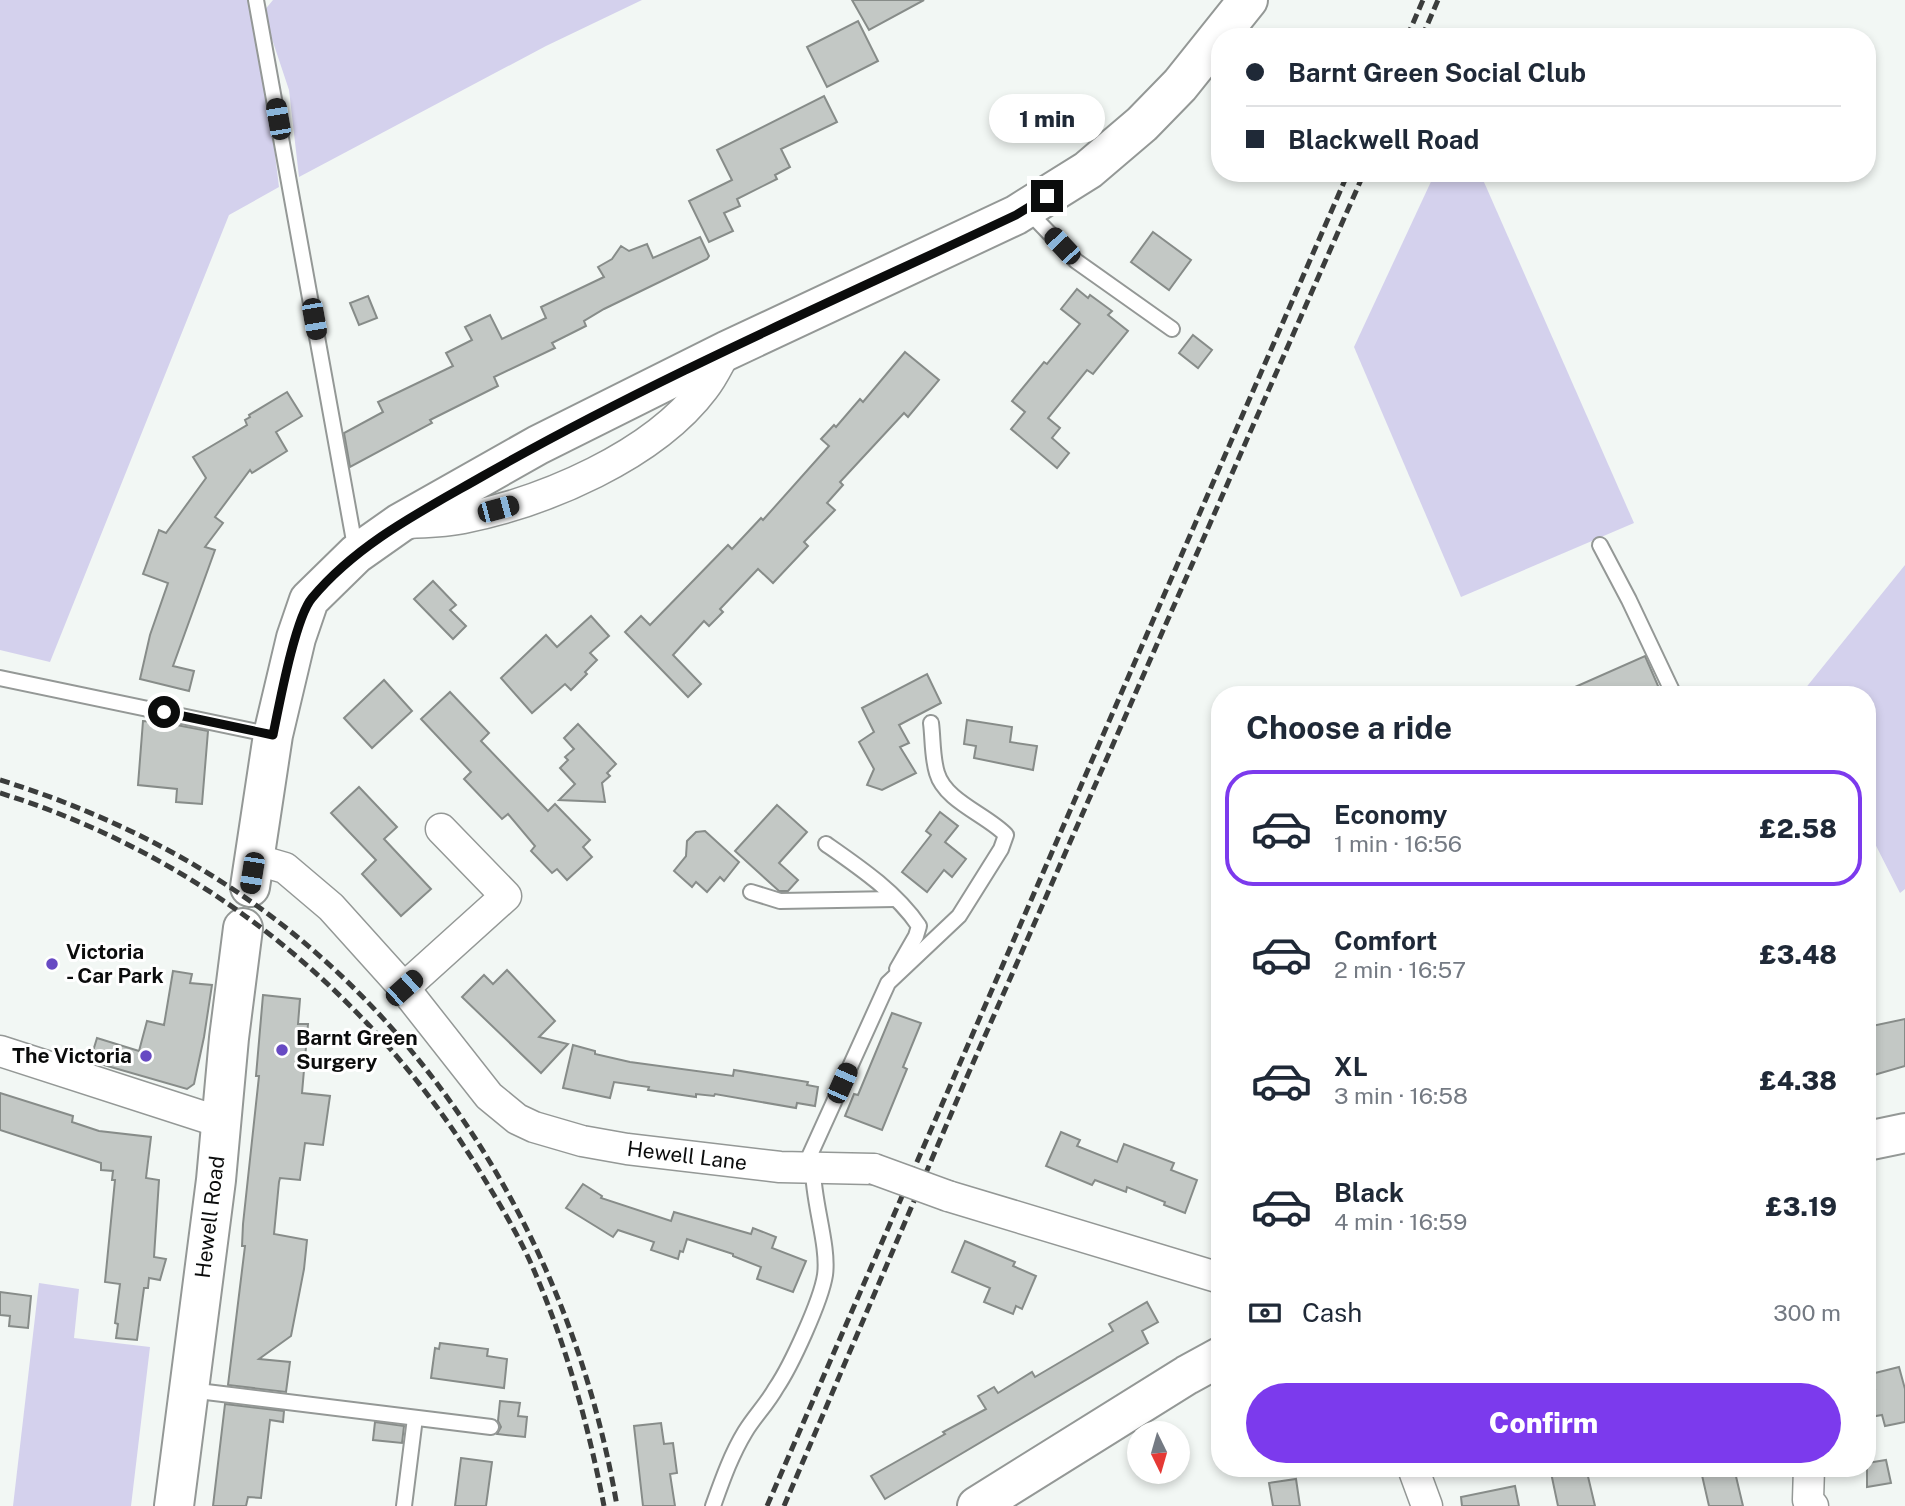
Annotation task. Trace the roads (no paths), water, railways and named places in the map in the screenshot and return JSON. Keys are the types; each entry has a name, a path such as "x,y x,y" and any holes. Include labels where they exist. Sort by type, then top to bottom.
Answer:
{"street":[{"path":"1226,28 1248,0"},
{"path":"252,873 273,735 296,638 309,600 356,554 400,523 538,445 726,351 1026,209 1088,170 1142,124 1180,85 1211,46"},
{"path":"400,523 461,519 516,504 572,484 627,455 665,428 704,388 726,351"},
{"path":"404,988 506,896 440,829"},
{"name":"Hewell Lane","path":"252,873 285,868 331,907 404,988 489,1097 517,1119 563,1136 616,1147 743,1164 809,1169 874,1169 948,1196 1211,1276"},
{"name":"Hewell Road","path":"174,1506 216,1180 220,1122 243,928"},
{"path":"0,1051 220,1122"},
{"path":"977,1506 1211,1362"},
{"path":"1416,1477 1427,1506"},
{"path":"1809,1477 1808,1500 1813,1506"}],"lane":[{"path":"256,0 356,554"},
{"path":"1026,209 1076,261 1172,329"},
{"path":"1600,545 1670,686"},
{"path":"0,678 273,735"},
{"path":"888,984 959,916 1001,849 1006,835 996,825 955,798 937,774 931,723"},
{"path":"713,1506 745,1431 777,1387 823,1286 825,1255 809,1169 888,984 919,926 867,873 826,844"},
{"path":"751,892 780,901 895,900"},
{"path":"189,1390 491,1427"},
{"path":"404,1506 415,1418"}],"railway":[{"path":"1411,28 1423,0"},
{"path":"1426,28 1438,0"},
{"path":"767,1506 1344,182"},
{"path":"784,1506 966,1079 1360,182"},
{"path":"0,780 116,824 172,852 225,884 301,940 370,1005 432,1076 485,1154 531,1237 568,1324 597,1414 617,1506"},
{"path":"0,793 75,820 147,854 214,895 278,941 337,993 392,1051 441,1113 491,1191 528,1257 556,1326 575,1385 604,1506"}],"place":[{"name":"Victoria - Car Park","path":"52,964"},
{"name":"Barnt Green Surgery","path":"282,1050"},
{"name":"The Victoria","path":"146,1056"}]}
